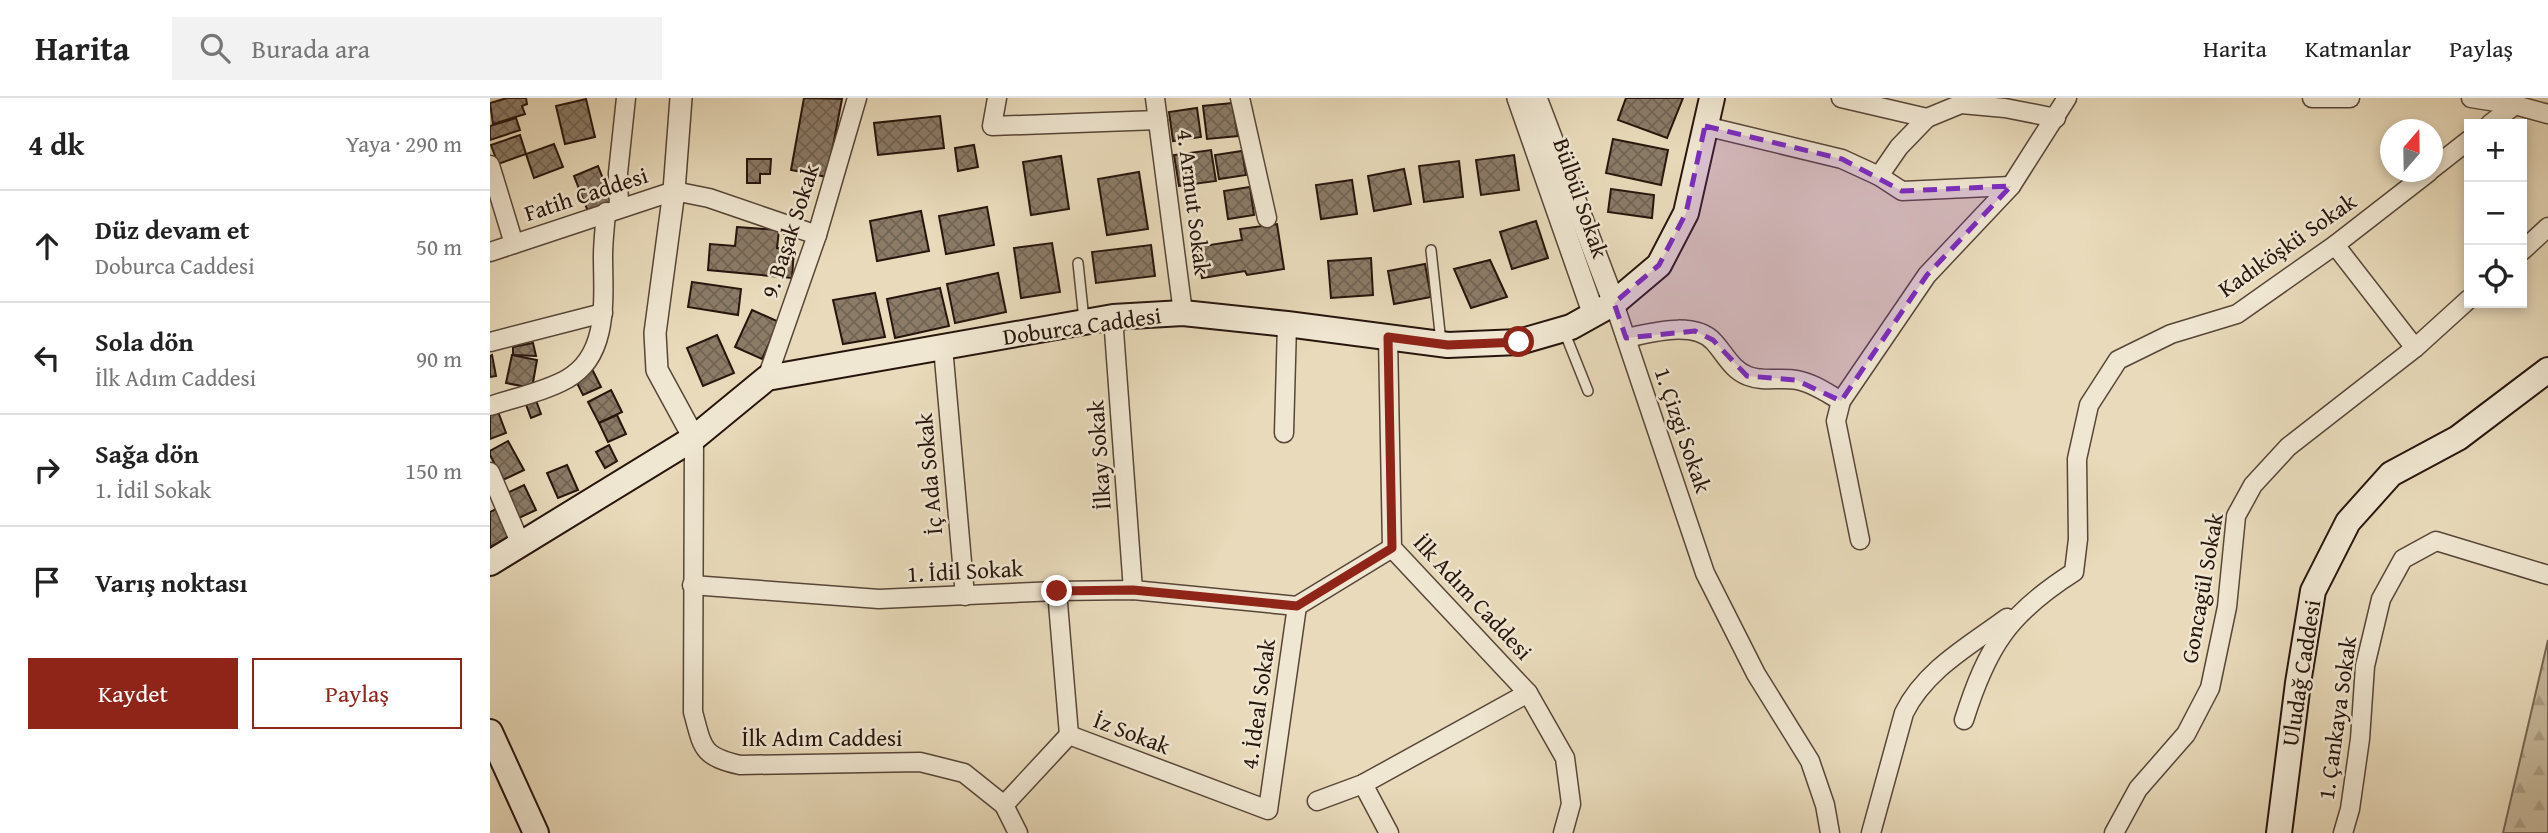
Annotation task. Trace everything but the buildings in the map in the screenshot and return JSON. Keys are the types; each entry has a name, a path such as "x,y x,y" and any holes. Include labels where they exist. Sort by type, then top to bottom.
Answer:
{"main road":[{"name":"Doburca Caddesi","path":"490,563 694,438 766,378 1113,317 1183,313 1441,344 1519,342 1563,329 1604,309 1659,265 1686,213 1712,98"},
{"name":"Uludağ Caddesi","path":"2279,833 2313,591 2348,522 2390,474 2458,438 2548,370"},
{"path":"490,732 536,833"}],"street":[{"path":"490,405 568,379 589,360 601,330 626,98"},
{"path":"681,98 674,191 655,333 657,370 694,438"},
{"name":"9. Başak Sokak","path":"766,378 817,234 858,98"},
{"path":"997,98 992,126 1158,120"},
{"name":"4. Armut Sokak","path":"1156,98 1183,313"},
{"path":"1240,98 1267,218"},
{"name":"Bülbül Sokak","path":"1518,98 1604,309"},
{"name":"Bülbül Sokak","path":"1536,98 1604,309"},
{"path":"1841,98 1927,118"},
{"path":"1860,540 1836,421 1841,401 1927,275 2011,186 2067,98"},
{"path":"2312,98 2350,98"},
{"path":"2471,98 2548,114"},
{"path":"1878,176 1899,147 1927,118 1961,104 2005,108 2056,118"},
{"path":"2497,119 2515,105"},
{"path":"1705,126 1842,159 1902,191 2011,186"},
{"name":"Kadıköşkü Sokak","path":"2443,161 2464,144"},
{"path":"490,165 514,244"},
{"name":"Kadıköşkü Sokak","path":"1964,720 1977,679 2004,630 2041,593 2074,572 2078,539 2077,459 2089,404 2118,360 2171,334 2237,314 2335,246 2416,182"},
{"name":"Fatih Caddesi","path":"490,252 674,191 709,198 817,234"},
{"path":"2527,247 2548,228"},
{"path":"2335,246 2415,348"},
{"name":"Goncagül Sokak","path":"2114,833 2138,789 2186,734 2210,688 2227,607 2236,516 2253,485 2288,446 2415,348 2464,304"},
{"name":"1. Çizgi Sokak","path":"1604,309 1626,338 1705,573 1756,674 1810,761 1825,805 1830,833"},
{"path":"490,342 603,313"},
{"name":"İlkay Sokak","path":"1113,317 1133,590"},
{"path":"1284,433 1287,324"},
{"path":"1626,338 1671,330 1695,331 1713,340 1726,359 1747,376 1796,380 1816,387 1841,401"},
{"name":"İlk Adım Caddesi","path":"1388,337 1392,548 1528,693 1565,758 1571,804 1563,833"},
{"name":"İç Ada Sokak","path":"943,347 965,596"},
{"name":"İlk Adım Caddesi","path":"694,438 693,712 703,747 718,760 740,765 920,762 964,773 1003,805 1018,833"},
{"path":"490,472 521,545"},
{"name":"1. Çankaya Sokak","path":"2343,833 2350,809 2360,739 2365,666 2381,599 2403,559 2436,541 2548,575"},
{"path":"1297,606 1392,548"},
{"name":"1. İdil Sokak","path":"692,585 879,599 1133,590 1297,606"},
{"path":"1057,591 1069,735"},
{"name":"4. İdeal Sokak","path":"1268,810 1297,606"},
{"path":"1871,833 1904,713 1911,699 1936,669 2010,616 2020,614"},
{"path":"1317,800 1363,784 1528,693"},
{"name":"İz Sokak","path":"1003,805 1069,735 1268,810"},
{"path":"1363,784 1389,833"}],"lane":[{"path":"1431,250 1441,344"},
{"path":"1077,262 1084,322"},
{"path":"1563,329 1588,391"}],"highlighted area":[{"path":"1705,126 1842,159 1902,191 2011,186 1927,275 1841,401 1796,380 1747,376 1713,340 1695,331 1626,338 1614,303 1659,265 1686,213"}],"green space":[{"path":"2548,640 2548,833 2503,833"}],"route":[{"path":"1057,591 1133,590 1297,606 1392,548 1388,337 1448,345 1519,342"}]}
